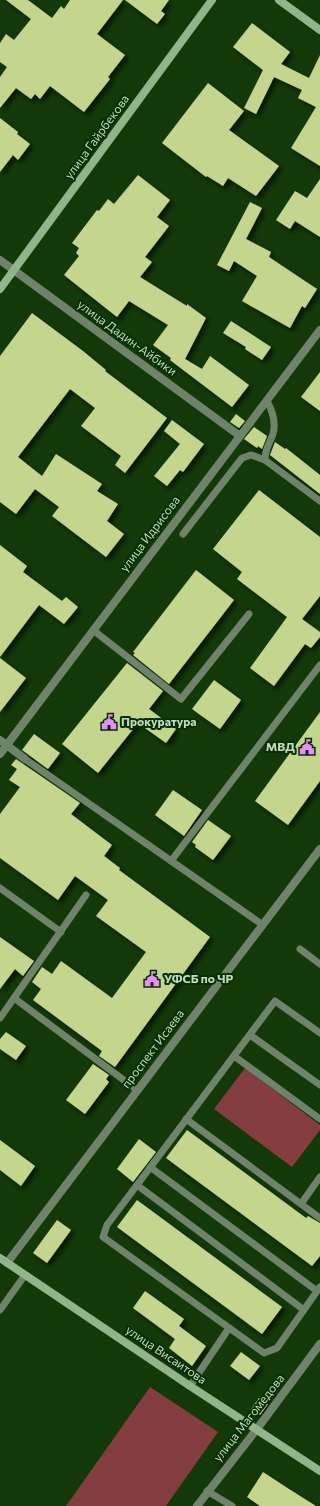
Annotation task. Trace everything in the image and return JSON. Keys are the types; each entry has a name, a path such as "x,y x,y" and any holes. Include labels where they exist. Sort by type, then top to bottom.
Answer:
{"main road":[{"name":"улица Гайрбекова","path":"0,289 212,0"},
{"path":"280,0 320,30"},
{"name":"улица Висаитова","path":"3,1260 190,1386 320,1471"}],"street":[{"name":"улица Дадин-Айбики","path":"0,260 240,436"},
{"name":"улица Идрисова","path":"0,754 3,742 93,630 320,330"},
{"path":"3,742 25,759"},
{"name":"проспект Исаева","path":"3,1260 137,1090 320,849"},
{"name":"улица Магомедова","path":"196,1506 257,1429 320,1344"}],"lane":[{"path":"265,460 265,450 274,432 273,411 267,401"},
{"path":"184,534 242,458 251,455 265,460 320,502"},
{"path":"93,630 181,699 249,614"},
{"path":"171,861 320,665"},
{"path":"25,759 263,925"},
{"path":"0,888 61,932"},
{"path":"0,1018 86,895"},
{"path":"300,949 320,964"},
{"path":"14,998 137,1090"},
{"path":"150,1167 318,1289 277,1348 264,1353 103,1238 107,1225 150,1167 186,1119 250,1035 275,1001 320,1032"},
{"path":"250,1035 320,1085"},
{"path":"234,1056 320,1119"},
{"path":"186,1119 320,1218"},
{"path":"301,1204 320,1177"},
{"path":"137,1185 304,1310"},
{"path":"0,1310 25,1275"},
{"path":"190,1386 228,1328"},
{"path":"207,1491 232,1506"}],"shaded area":[{"path":"245,1068 320,1125 320,1130 292,1167 214,1109"},
{"path":"150,1387 218,1432 166,1506 66,1506"}],"building":[{"path":"6,0 28,0 52,18 61,6 64,9 70,0 123,0 97,34 125,55 108,77 110,79 84,112 50,86 40,99 35,94 31,99 16,88 0,108 0,77 7,67 0,62 0,43 6,34 14,40 31,19"},
{"path":"125,0 169,0 161,11 165,14 157,24"},
{"path":"252,23 290,52 281,64 309,78 320,55 320,166 291,148 316,107 298,98 302,90 274,77 256,114 244,108 263,70 233,47"},
{"path":"208,83 244,111 229,130 279,166 256,196 228,178 223,186 207,176 206,177 162,143"},
{"path":"0,118 18,132 17,134 30,144 18,160 13,155 0,172"},
{"path":"138,175 170,200 157,217 169,226 145,257 152,262 140,277 187,306 187,304 206,318 185,359 202,369 210,356 249,385 232,407 170,360 171,358 153,345 168,325 129,301 117,317 64,275 79,256 76,253 79,248 72,243 97,210 99,211 108,199 114,204"},
{"path":"320,179 320,237 295,221 290,229 276,220 295,191 307,198"},
{"path":"250,202 262,208 246,239 271,252 269,257 317,289 305,308 302,306 290,328 242,301 257,276 234,261 229,271 217,265"},
{"path":"32,313 83,351 106,370 105,371 167,418 125,473 115,465 121,456 81,426 95,408 70,389 18,457 42,476 56,454 102,484 97,491 118,504 107,521 124,534 106,557 52,516 59,507 35,489 16,514 0,502 0,356"},
{"path":"231,321 271,347 262,360 245,349 246,347 223,333"},
{"path":"320,372 320,411 301,397"},
{"path":"236,414 245,421 239,428 230,422"},
{"path":"172,420 204,444 183,472 180,470 167,486 154,476 180,444 164,431"},
{"path":"254,427 267,436 262,449 258,446 257,448 244,439"},
{"path":"275,442 285,449 286,448 320,475 320,494 270,455"},
{"path":"259,490 320,537 320,596 302,619 320,632 320,637 311,648 305,644 274,686 250,668 287,617 237,579 242,572 213,549"},
{"path":"0,545 27,566 23,572 62,601 66,597 78,607 64,624 39,605 0,657"},
{"path":"196,570 234,600 169,684 133,655 135,653 133,652"},
{"path":"0,658 26,678 0,712"},
{"name":"Прокуратура","path":"127,663 163,691 149,709 176,729 166,743 138,723 98,773 62,744"},
{"path":"214,680 241,700 220,729 192,709"},
{"name":"МВД","path":"320,712 320,781 288,825 255,801"},
{"path":"34,734 60,753 48,769 22,750"},
{"path":"16,759 80,803 71,814 112,845 104,856 120,868 119,870 210,937 115,1067 99,1056 102,1051 33,1000 41,989 32,982 42,967 52,974 61,961 112,998 146,952 96,916 108,900 75,876 58,900 0,858 0,814 20,787 9,780 17,769 11,765"},
{"path":"173,790 202,810 184,836 155,815"},
{"path":"208,820 231,836 213,860 195,847 196,845 192,842"},
{"path":"0,937 34,961 23,976 15,969 0,989"},
{"path":"6,1032 26,1046 16,1060 0,1049 0,1039"},
{"path":"93,1064 109,1075 106,1079 109,1082 85,1114 66,1100"},
{"path":"187,1130 306,1218 308,1216 320,1223 320,1256 312,1266 166,1158"},
{"path":"139,1139 156,1152 133,1182 117,1169"},
{"path":"0,1140 35,1166 21,1186 0,1170"},
{"path":"137,1200 282,1307 262,1334 117,1227"},
{"path":"57,1220 71,1230 47,1263 33,1253"},
{"path":"145,1291 184,1319 179,1326 206,1346 192,1366 169,1348 175,1339 133,1308"},
{"path":"241,1352 260,1366 249,1380 230,1366"},
{"path":"259,1398 268,1404 260,1415 251,1409"},
{"path":"263,1472 316,1506 260,1506 247,1497"}],"place":[{"name":"Прокуратура","path":"109,722"},
{"name":"МВД","path":"307,747"},
{"name":"УФСБ по ЧР","path":"152,979"}]}
